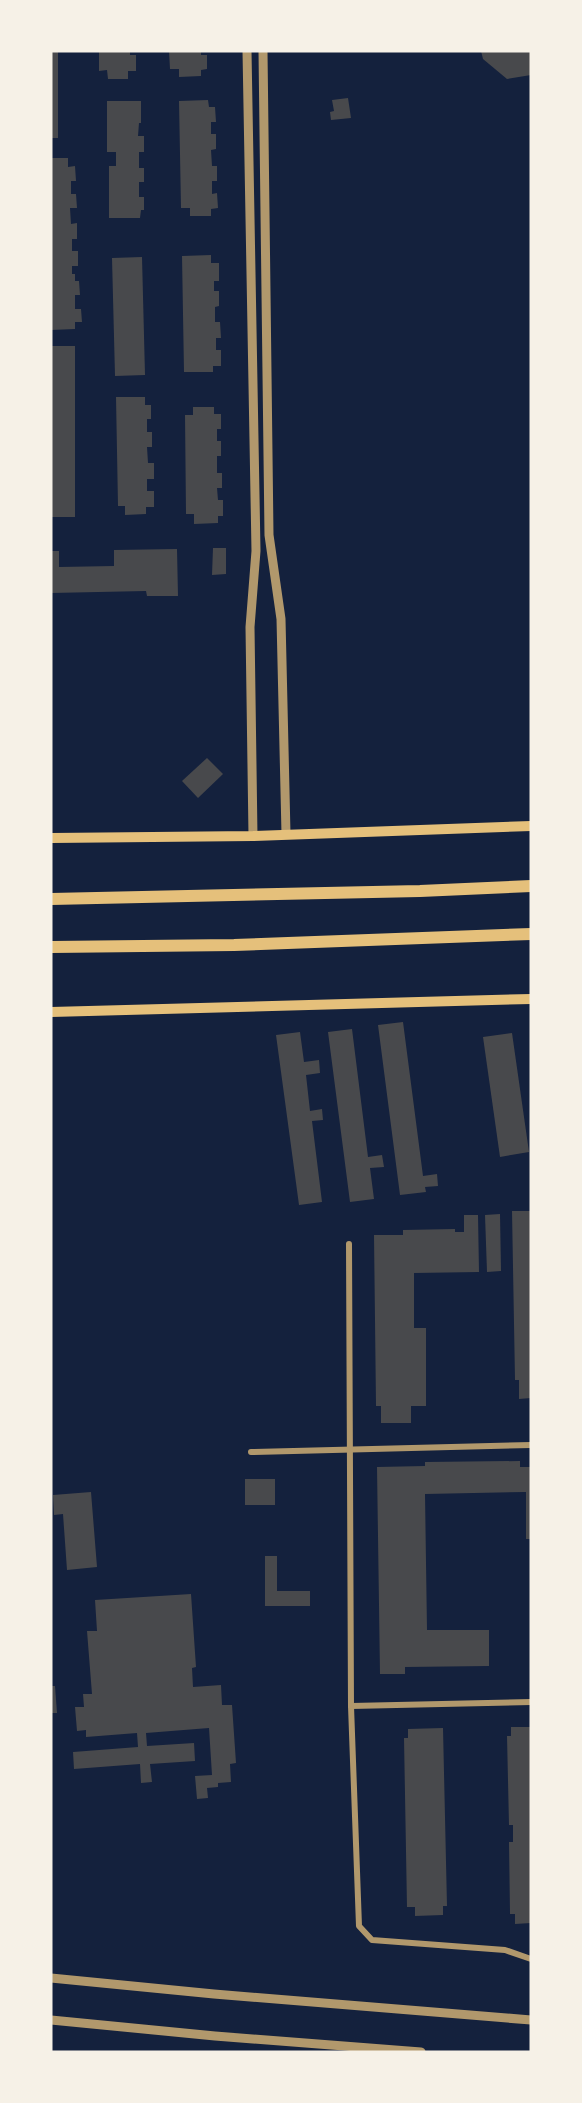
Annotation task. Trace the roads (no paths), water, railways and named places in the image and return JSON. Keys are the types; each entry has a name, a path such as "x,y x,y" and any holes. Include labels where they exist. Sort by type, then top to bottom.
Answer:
{"highway":[{"path":"51,899 420,891 531,886"},
{"path":"51,947 246,945 531,934"}],"main road":[{"path":"51,838 253,836 531,826"},
{"path":"51,1012 531,999"}],"street":[{"path":"247,51 256,551 250,627 253,836"},
{"path":"262,51 269,535 281,619 286,834"},
{"path":"349,1244 351,1706 359,1926 372,1940 505,1950 531,1959"},
{"path":"251,1452 531,1446"},
{"path":"351,1706 531,1702"},
{"path":"51,1978 531,2020"},
{"path":"51,2020 215,2036 421,2052"}]}
